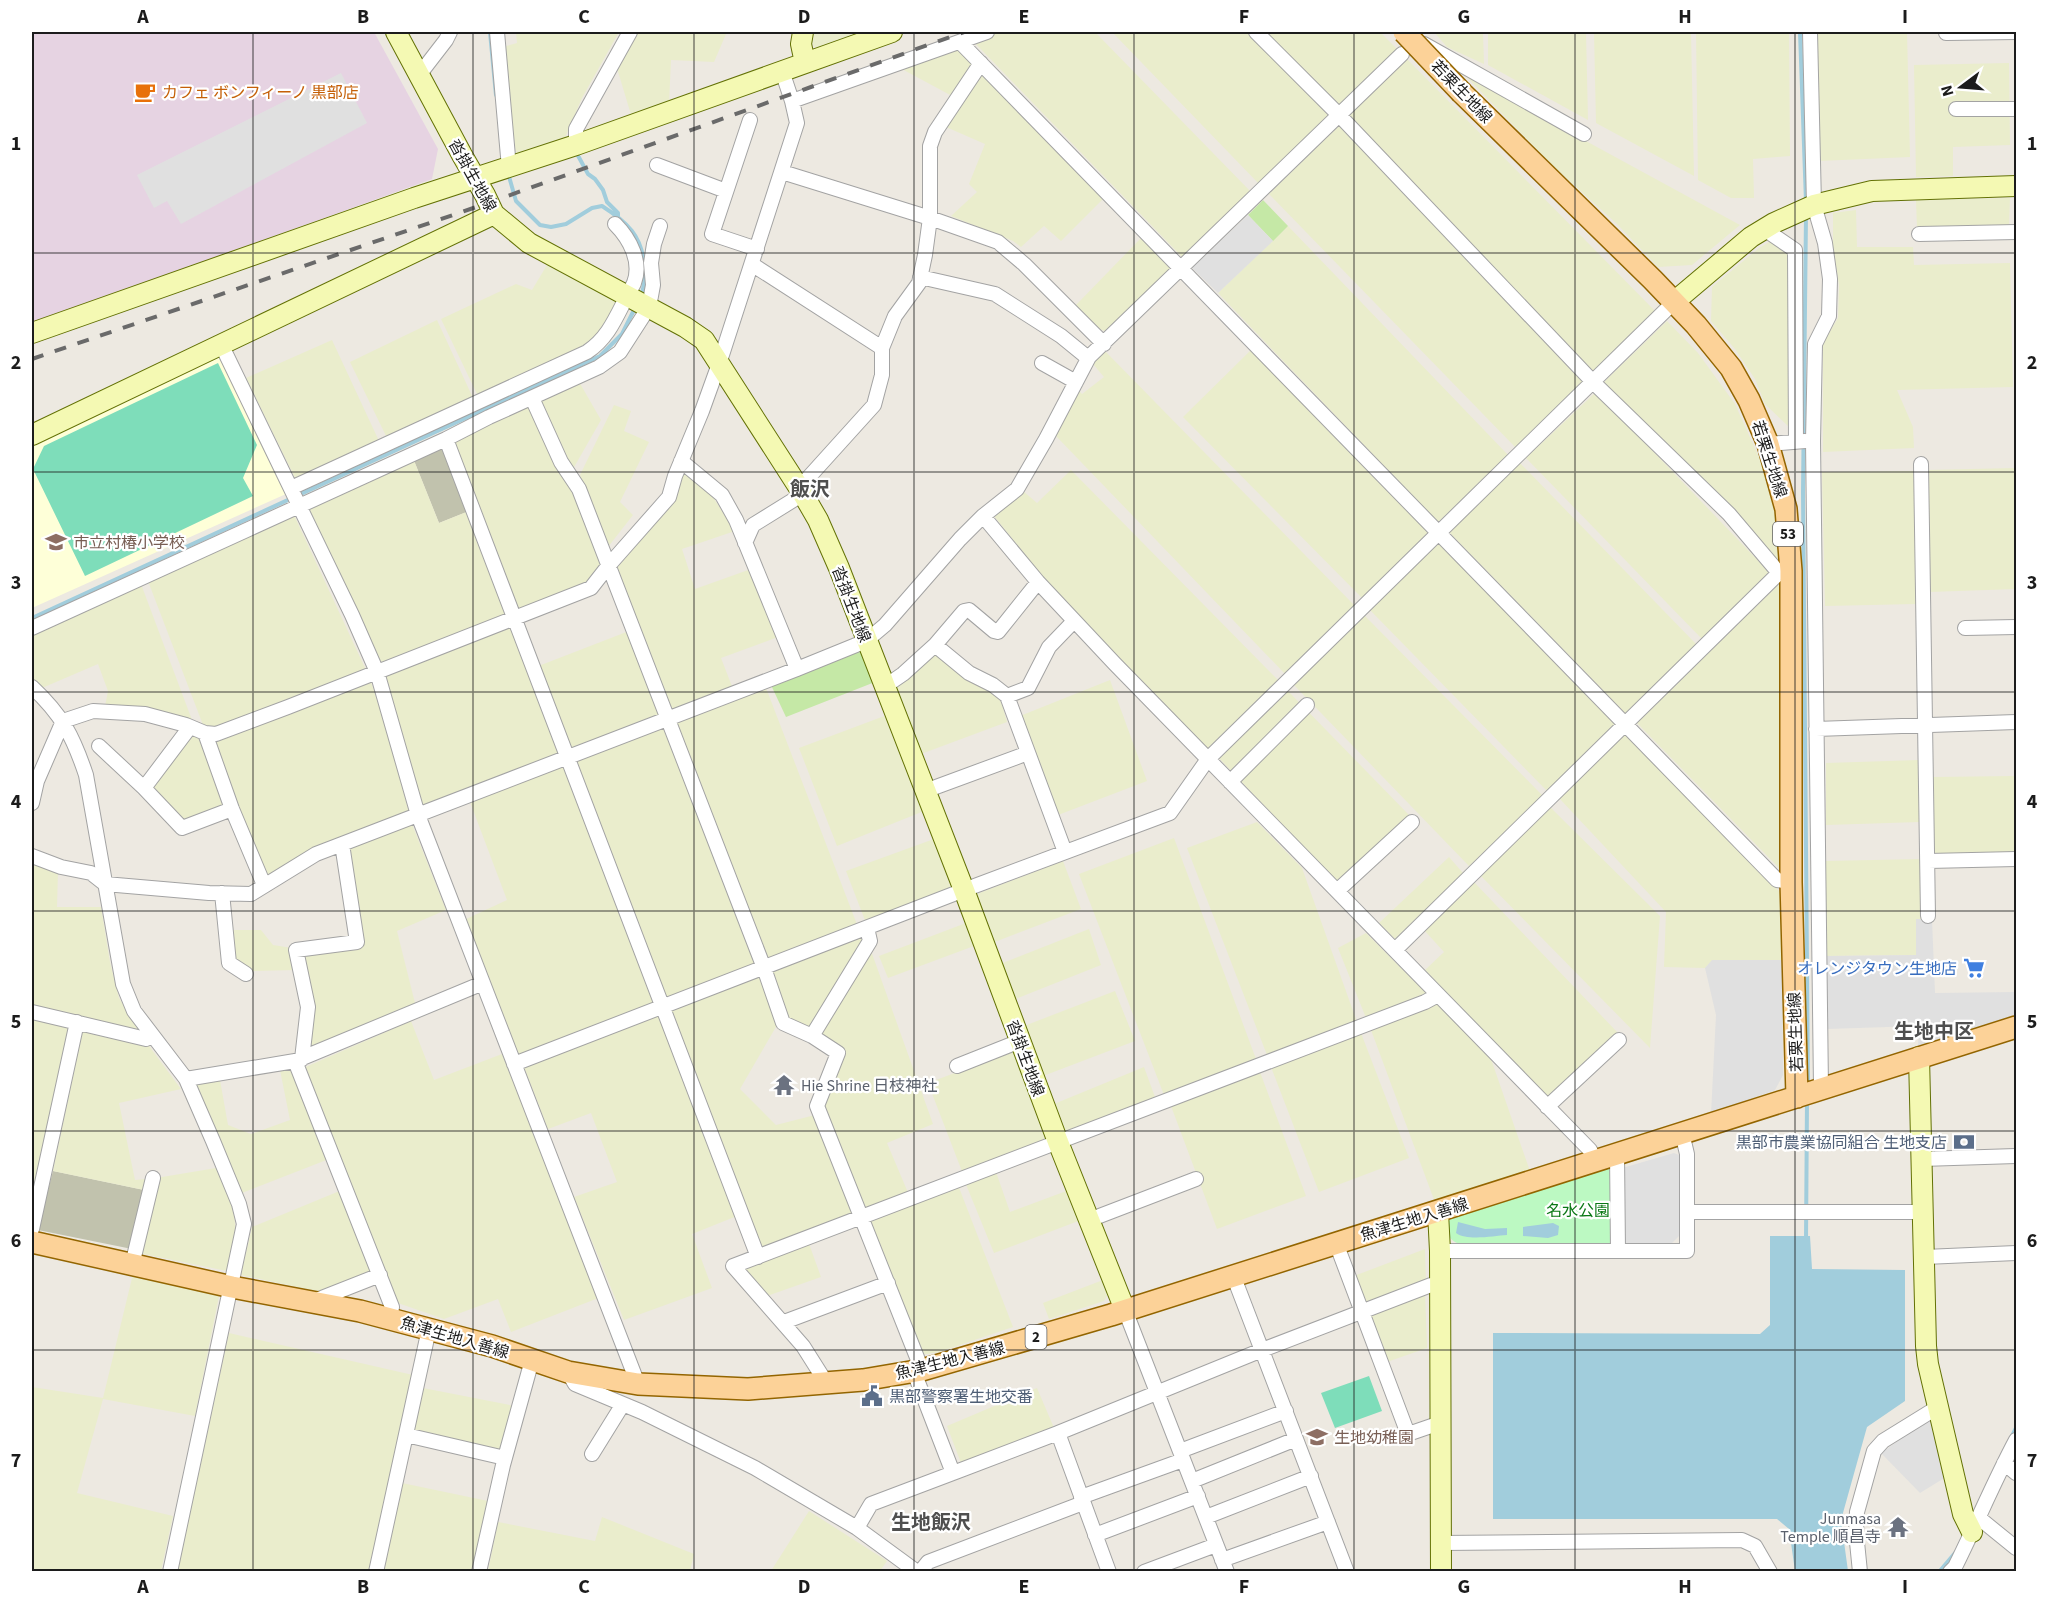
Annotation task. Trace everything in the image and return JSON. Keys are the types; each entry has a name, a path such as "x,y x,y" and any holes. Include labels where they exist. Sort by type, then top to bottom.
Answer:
{"main road":[{"name":"若栗生地線","path":"1403,32 1674,302 1731,368 1749,400 1768,444 1786,508 1785,572 1797,1096"},
{"name":"魚津生地入善線","path":"32,1242 232,1287 314,1301 429,1329 568,1371 639,1384 748,1389 827,1384 918,1371 1125,1310 2016,1027"}],"street":[{"name":"沓掛生地線","path":"396,32 494,214 529,243 704,340 720,361 818,520 839,568 964,890 1058,1143 1125,1310"},
{"path":"419,75 450,32"},
{"path":"497,32 509,168"},
{"path":"576,145 576,129 630,32"},
{"path":"802,32 801,44 805,63"},
{"path":"32,333 475,177 576,145 891,32"},
{"path":"792,101 987,32"},
{"path":"1256,32 1340,116 1594,383 1729,514 1785,572 1625,724 1395,950"},
{"path":"1403,32 1584,134"},
{"path":"1810,32 1814,205 1825,243 1830,279 1829,316 1815,344 1813,441 1821,1088"},
{"path":"1946,33 2016,32"},
{"path":"960,42 1777,880 1791,882"},
{"path":"32,856 61,867 91,873 105,884 250,894 316,854 866,641 885,626 960,539 1017,489 1088,358 1402,54"},
{"path":"745,543 753,525 801,491 873,405 882,375 882,348 895,316 919,283 930,218 930,146 934,132 981,63"},
{"path":"32,803 37,781 63,721 93,711 146,714 205,733 216,734 591,588 669,497 702,411 753,265 797,123 782,71"},
{"path":"1956,109 2016,109"},
{"path":"750,120 712,234 758,249"},
{"path":"657,165 726,191"},
{"path":"782,172 930,218 998,242 1024,264 1104,344"},
{"path":"514,1064 1170,813 1208,759 1438,532 1594,383 1674,302 1751,237 1814,205 1872,191 2016,186"},
{"path":"32,435 494,214"},
{"path":"32,628 599,367 620,352 637,301 634,284 636,273 634,252 626,235 615,224"},
{"path":"291,488 587,352 600,343 612,327 653,285 651,263 660,226"},
{"path":"1764,229 1795,250 1796,442"},
{"path":"1919,234 2016,232"},
{"path":"753,265 882,348"},
{"path":"920,277 995,294 1061,336 1088,358"},
{"path":"221,344 352,615 376,672 418,815 639,1384"},
{"path":"1042,363 1076,382"},
{"path":"532,398 561,462 579,489 764,968 783,1023 812,1036 838,1053 817,1106 888,1283 953,1473"},
{"path":"446,439 758,1257"},
{"path":"1768,444 1813,441"},
{"path":"681,461 722,495 736,520 797,669"},
{"path":"1921,464 1928,916"},
{"path":"984,516 1038,582 1074,621 1590,1150 1596,1161"},
{"path":"884,687 903,674 935,645 964,611 969,610 998,632 1038,582"},
{"path":"1007,696 1028,688 1049,647 1074,621"},
{"path":"1965,628 2016,627"},
{"path":"935,645 969,673 993,685 1007,696 1065,852"},
{"path":"32,687 63,721 76,744 86,775 123,984 134,1011 186,1079 222,1162 244,1224 170,1572"},
{"path":"1230,782 1307,705"},
{"path":"1816,729 2016,722"},
{"path":"144,788 190,727"},
{"path":"205,733 231,809 264,885"},
{"path":"99,746 182,828 231,809"},
{"path":"925,791 1028,753"},
{"path":"1337,891 1412,822"},
{"path":"342,844 357,942 296,950 308,1007 298,1060 392,1307 390,1319"},
{"path":"1928,861 2016,859"},
{"path":"222,893 229,963 246,974"},
{"path":"812,1036 870,940 867,928"},
{"path":"186,1079 298,1060 483,983"},
{"path":"827,1384 803,1346 784,1322 733,1266 1058,1143 1437,995"},
{"path":"32,1012 146,1039 153,1036"},
{"path":"32,1228 78,1022"},
{"path":"1547,1107 1619,1040"},
{"path":"957,1066 1020,1041"},
{"path":"1919,1057 1926,1346 1938,1407 1963,1514 1976,1525 2016,1548"},
{"path":"1440,1251 1687,1251 1687,1154 1682,1133"},
{"path":"1617,1154 1618,1251"},
{"path":"1922,1159 2016,1156"},
{"path":"132,1265 153,1178"},
{"path":"1089,1221 1196,1179"},
{"path":"1438,1212 1441,1572"},
{"path":"1687,1212 1924,1212"},
{"path":"1336,1243 1407,1434 1440,1423"},
{"path":"1925,1257 2016,1253"},
{"path":"314,1301 380,1275"},
{"path":"1233,1275 1347,1572"},
{"path":"784,1322 888,1283"},
{"path":"856,1528 871,1504 1058,1433 1262,1350 1431,1285 1440,1285"},
{"path":"1125,1310 1224,1566 1328,1522"},
{"path":"376,1572 429,1329"},
{"path":"479,1572 505,1458 532,1360"},
{"path":"568,1371 575,1384 623,1404 755,1468 856,1528 917,1571 928,1562 1082,1500 1286,1411"},
{"path":"592,1454 623,1404"},
{"path":"1860,1572 1857,1512 1874,1451 1883,1441 1938,1407"},
{"path":"1058,1433 1109,1572"},
{"path":"406,1435 505,1458"},
{"path":"1192,1481 1296,1439"},
{"path":"1955,1570 2016,1440"},
{"path":"2004,1463 2016,1473"},
{"path":"1206,1517 1311,1476"},
{"path":"1095,1535 1198,1497"},
{"path":"1441,1543 1742,1540 1755,1546 1770,1572"},
{"path":"1144,1572 1216,1545"}],"shaded area":[{"path":"32,32 374,32 438,149 432,179 32,324"},
{"path":"516,32 619,32 582,98 564,140 516,154 503,47 517,43"},
{"path":"635,32 726,34 714,62 671,60 669,104 632,118 616,65"},
{"path":"811,32 869,32 825,47 815,48 811,41"},
{"path":"997,32 1095,32 1252,193 1183,258 972,40"},
{"path":"1112,32 1246,32 1330,116 1260,185"},
{"path":"1263,32 1380,32 1398,50 1339,108"},
{"path":"1434,32 1483,32 1484,64 1447,47"},
{"path":"1488,32 1586,32 1588,120 1488,65"},
{"path":"1594,32 1691,32 1694,176 1596,123"},
{"path":"1696,32 1789,32 1790,156 1753,159 1754,198 1731,198 1698,180"},
{"path":"1817,32 1907,32 1910,157 1819,161"},
{"path":"958,48 972,64 952,96 900,68"},
{"path":"1407,59 1656,312 1593,372 1347,117"},
{"path":"2009,63 2010,145 1953,147 1953,176 1916,177 1914,65"},
{"path":"341,73 367,123 181,224 167,201 154,208 137,175"},
{"path":"983,73 1105,197 1061,241 1044,226 1021,247 1013,241 951,216 977,192 969,184 985,144 946,127"},
{"path":"1465,75 1740,225 1692,265 1658,267 1617,224 1551,164"},
{"path":"1339,126 1585,381 1517,449 1269,194"},
{"path":"2010,198 2009,226 1917,228 1916,200"},
{"path":"1856,210 1857,247 1913,247 1914,265 2010,263 2013,387 1897,390 1913,427 1914,448 1823,452 1823,343 1838,318 1839,285 1833,247 1833,213"},
{"path":"1248,215 1273,241 1218,293 1192,268"},
{"path":"1288,226 1509,456 1438,522 1218,293"},
{"path":"1143,236 1173,268 1108,332 1099,329 1076,305"},
{"path":"1771,241 1788,254 1789,427 1765,404 1755,379 1735,349 1711,321 1712,287 1759,248"},
{"path":"547,265 552,265 620,299 598,337 581,349 478,396 441,319 516,284 532,290"},
{"path":"437,320 473,398 387,438 350,362"},
{"path":"1667,321 1698,353 1735,404 1762,464 1775,514 1780,565 1602,384"},
{"path":"332,340 379,441 296,480 246,378"},
{"path":"1252,349 1429,532 1362,598 1183,417"},
{"path":"1105,351 1355,606 1286,675 1056,436 1078,390 1082,394 1104,377 1093,364"},
{"path":"220,357 286,494 32,608 32,446"},
{"path":"578,380 601,420 573,469 540,399"},
{"path":"1596,392 1770,573 1702,639 1526,458"},
{"path":"528,405 559,473 573,492 602,566 587,583 515,611 449,441"},
{"path":"614,405 631,411 624,431 649,442 620,502 633,515 608,547 580,475"},
{"path":"443,446 469,511 439,523 413,458"},
{"path":"413,458 439,523 469,511 506,616 381,662 308,506"},
{"path":"1520,463 1697,645 1626,714 1449,532"},
{"path":"2016,468 2016,589 1929,592 1926,470"},
{"path":"1071,470 1278,680 1207,749 1047,582 994,516 1022,490 1037,503"},
{"path":"1915,471 1916,604 1825,606 1822,472"},
{"path":"683,473 711,494 735,531 682,549 695,589 751,569 778,637 721,658 733,689 671,712 616,569 665,512 675,497"},
{"path":"294,515 366,670 216,727 203,725 148,581"},
{"path":"1439,543 1615,724 1547,791 1369,609"},
{"path":"141,584 192,720 144,709 105,706 108,691 98,664 42,688 32,679 32,634"},
{"path":"1779,584 1779,868 1637,723"},
{"path":"1364,615 1543,796 1469,866 1293,684"},
{"path":"510,627 559,755 421,807 386,675"},
{"path":"629,631 662,716 567,752 536,667"},
{"path":"935,652 1000,698 1007,722 921,754 894,687"},
{"path":"1110,680 1147,781 1058,815 1020,716"},
{"path":"371,682 409,813 313,848 264,878 212,742"},
{"path":"766,688 858,927 768,962 675,721"},
{"path":"1288,691 1409,815 1337,882 1218,757"},
{"path":"887,715 924,811 837,846 799,748"},
{"path":"665,726 758,966 664,1002 572,761"},
{"path":"1625,733 1781,893 1782,960 1713,960 1705,968 1664,967 1666,912 1559,798"},
{"path":"191,735 199,737 224,806 183,822 150,788"},
{"path":"1919,760 1920,822 1826,825 1826,763"},
{"path":"565,765 657,1004 519,1057 464,920 507,900 470,802"},
{"path":"2016,776 2016,853 1932,856 1932,777"},
{"path":"1550,807 1660,916 1650,1048 1479,874"},
{"path":"1257,822 1302,868 1357,1022 1267,1055 1187,848"},
{"path":"412,824 446,910 397,931 416,1007 307,1049 296,970 251,971 234,959 229,930 261,930 273,945 292,948 361,946 346,849"},
{"path":"1174,838 1256,1059 1164,1095 1079,874"},
{"path":"934,839 954,889 866,923 846,871"},
{"path":"1449,857 1463,873 1395,939 1379,923"},
{"path":"1921,859 1923,919 1916,920 1917,955 1825,956 1824,861"},
{"path":"1063,861 1081,909 992,943 974,895"},
{"path":"32,864 58,871 57,907 101,907 110,962 119,998 140,1031 32,1006"},
{"path":"1473,881 1618,1033 1547,1098 1425,970 1444,952 1424,930"},
{"path":"1916,919 1932,919 1935,993 2016,992 2016,1018 1918,1046 1919,1026 1827,1029 1825,956 1916,955"},
{"path":"966,923 974,946 888,978 879,956"},
{"path":"1089,929 1101,965 1013,1000 1000,964"},
{"path":"1366,933 1426,993 1366,1018 1338,948"},
{"path":"863,934 866,939 811,1029 787,1019 770,970"},
{"path":"870,948 933,1124 887,1143 909,1195 862,1214 822,1105 844,1050 818,1035"},
{"path":"1712,960 1782,960 1783,1075 1775,1090 1711,1114 1716,1015 1705,968"},
{"path":"759,974 777,1025 740,1089 776,1125 815,1115 854,1217 761,1253 667,1011"},
{"path":"1115,991 1135,1041 1043,1076 1024,1026"},
{"path":"1437,1004 1491,1059 1531,1174 1436,1205 1371,1030"},
{"path":"660,1015 737,1216 692,1234 712,1288 624,1320 574,1197 617,1182 591,1113 548,1129 524,1067"},
{"path":"32,1019 69,1026 32,1199"},
{"path":"411,1021 434,1080 502,1054 601,1297 511,1332 498,1299 444,1319 395,1302 301,1069"},
{"path":"83,1029 149,1046 181,1089 119,1103 135,1180 147,1179 144,1190 53,1171"},
{"path":"1361,1033 1409,1158 1319,1192 1271,1067"},
{"path":"1016,1050 1051,1141 963,1174 928,1083"},
{"path":"1144,1067 1155,1097 1066,1133 1054,1104"},
{"path":"293,1068 329,1159 242,1193 196,1084 220,1080 228,1125 251,1134 290,1120 280,1070"},
{"path":"1260,1072 1306,1196 1217,1229 1171,1106"},
{"path":"1674,1153 1679,1155 1681,1234 1671,1244 1613,1243 1612,1171"},
{"path":"216,1168 230,1200 236,1232 227,1271 139,1253 156,1178"},
{"path":"53,1171 144,1190 132,1249 38,1230"},
{"path":"996,1172 1010,1212 1069,1190 1081,1220 994,1253 965,1182"},
{"path":"958,1185 1013,1327 939,1352 922,1355 867,1221"},
{"path":"342,1190 374,1274 326,1293 241,1275 252,1227"},
{"path":"808,1241 821,1277 767,1296 740,1268"},
{"path":"1425,1249 1426,1283 1365,1307 1354,1276"},
{"path":"133,1274 219,1296 195,1416 103,1399 77,1493 173,1516 161,1571 32,1571 32,1387 103,1398"},
{"path":"1103,1280 1108,1294 1104,1301 1049,1319 1043,1303"},
{"path":"1425,1291 1427,1348 1387,1362 1369,1314"},
{"path":"229,1333 413,1375 370,1571 177,1572"},
{"path":"423,1388 515,1406 500,1451 413,1432"},
{"path":"1037,1388 1054,1428 961,1463 947,1426"},
{"path":"1933,1416 1946,1477 1920,1493 1881,1453"},
{"path":"402,1483 488,1501 472,1571 384,1572"},
{"path":"809,1511 887,1561 880,1571 771,1571"},
{"path":"602,1517 694,1554 690,1571 488,1571 498,1522 595,1541"}],"green space":[{"path":"1263,200 1288,226 1273,241 1248,215"},
{"path":"218,363 257,445 243,478 253,496 85,576 33,469 44,446"},
{"path":"862,648 875,682 786,717 771,685"},
{"name":"名水公園","path":"1612,1162 1613,1243 1457,1243 1448,1234 1449,1221 1453,1213"},
{"path":"1369,1376 1382,1411 1335,1428 1321,1393"}],"water":[{"path":"1458,1222 1485,1229 1507,1228 1507,1235 1467,1237 1456,1233"},
{"path":"1553,1223 1559,1226 1558,1235 1548,1238 1523,1236 1523,1227"},
{"path":"1770,1236 1810,1236 1812,1269 1905,1270 1905,1401 1867,1427 1841,1520 1848,1571 1795,1571 1789,1529 1777,1519 1493,1519 1493,1333 1760,1334 1770,1325"}],"waterway":[{"path":"490,32 496,95"},
{"path":"1800,32 1806,202"},
{"path":"576,152 588,174 603,190 607,202 618,213 618,217"},
{"path":"508,173 516,201 540,225 551,227 566,224 592,208 602,206 625,224 636,238 644,262 641,296"},
{"path":"1806,215 1803,492 1808,1087"},
{"path":"32,618 600,356 622,334 635,308"},
{"path":"1806,1240 1807,1100"},
{"path":"2011,1438 2016,1428"},
{"path":"1939,1572 1955,1553"}],"railway":[{"path":"32,359 488,203 964,32"}],"place":[{"name":"カフェ ボンフィーノ 黒部店","path":"145,92"},
{"name":"市立村椿小学校","path":"56,542"},
{"name":"オレンジタウン生地店","path":"1974,968"},
{"name":"Hie Shrine 日枝神社","path":"784,1085"},
{"name":"黒部市農業協同組合 生地支店","path":"1964,1142"},
{"name":"黒部警察署生地交番","path":"872,1396"},
{"name":"生地幼稚園","path":"1317,1437"},
{"name":"Junmasa Temple 順昌寺","path":"1898,1527"}],"district":[{"name":"飯沢","path":"810,489"},
{"name":"生地中区","path":"1934,1031"},
{"name":"生地飯沢","path":"931,1522"}]}
